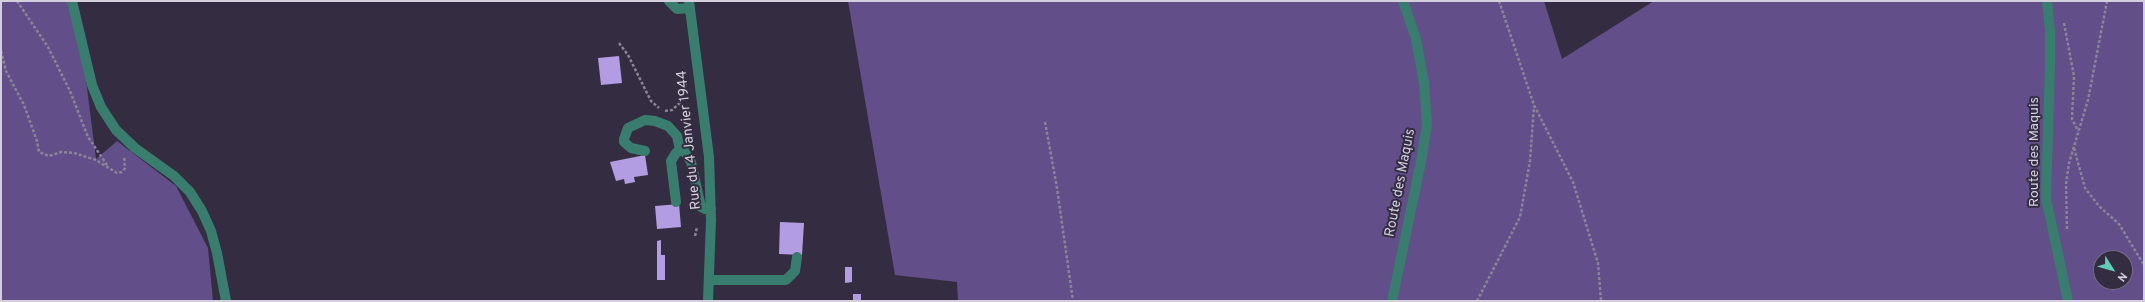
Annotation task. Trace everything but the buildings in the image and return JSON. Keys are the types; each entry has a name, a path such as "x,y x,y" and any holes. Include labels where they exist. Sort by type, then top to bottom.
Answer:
{"street":[{"path":"72,1 92,85 101,108 116,130 135,148 174,176 190,192 202,211 211,231 217,253 226,301"},
{"path":"669,1 676,9 689,4"},
{"name":"Route des Maquis","path":"1392,301 1421,162 1427,124 1424,83 1416,39 1403,1"},
{"name":"Route des Maquis","path":"2047,1 2050,31 2050,65 2046,190 2050,226 2060,257 2068,301"},
{"name":"Rue du 4 Janvier 1944","path":"689,4 708,157 711,208 711,280 708,301"},
{"path":"645,151 630,148 624,142 624,139 628,128 645,120 655,121 668,126 677,136 680,150"},
{"path":"680,150 685,152 691,162 701,207 705,209 711,208"},
{"path":"676,202 672,161 676,153 680,150"},
{"path":"711,280 786,280 795,271 797,257"}],"path":[{"path":"17,1 48,47 70,91 88,137 108,167"},
{"path":"1499,1 1534,105 1573,182 1598,263 1601,301"},
{"path":"2067,233 2066,184 2069,163 2088,100 2107,1"},
{"path":"2063,20 2074,76 2072,119 2079,132"},
{"path":"619,43 628,55 652,101 662,110 672,110 681,102 686,75"},
{"path":"1,51 6,71 24,106 37,141 39,152 49,156 61,152 74,153 96,160 116,173 122,172 125,168 125,148 128,146 135,148"},
{"path":"1477,301 1520,217 1530,161 1534,105"},
{"path":"1045,122 1057,188 1073,301"},
{"path":"2074,148 2085,188 2099,206 2119,224 2144,265"}],"shaded area":[{"path":"1,1 76,1 96,159 117,141 176,186 208,248 213,301 1,301"},
{"path":"848,1 1544,1 1562,59 1654,1 2144,1 2144,301 958,301 957,282 895,275"}]}
